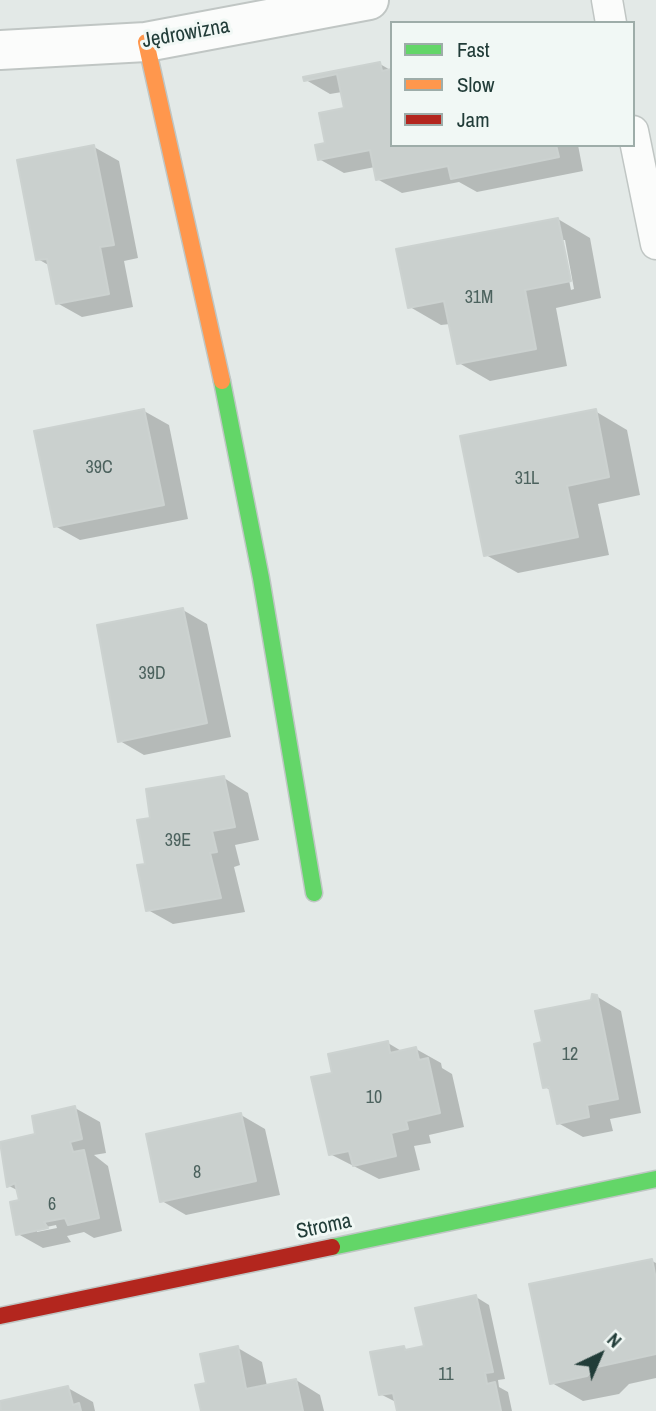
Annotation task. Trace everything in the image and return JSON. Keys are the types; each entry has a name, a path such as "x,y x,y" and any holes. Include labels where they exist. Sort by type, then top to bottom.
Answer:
{"street":[{"name":"Jędrowizna","path":"0,50 146,42 369,0"},
{"path":"146,42 214,339 261,578 314,893"},
{"name":"Stroma","path":"0,1316 656,1179"}],"lane":[{"path":"607,0 611,21"},
{"path":"635,141 656,244"}],"building":[{"path":"380,62 382,71 390,69 390,147 556,147 559,157 451,179 448,166 376,180 370,150 318,160 315,145 325,143 319,113 344,108 337,74 304,81 303,77"},
{"path":"94,145 114,245 100,247 109,294 56,304 47,259 36,260 17,160"},
{"path":"558,218 571,281 525,290 536,349 457,364 444,301 408,308 396,249"},
{"path":"144,409 164,505 54,527 34,431"},
{"path":"596,409 609,477 567,486 578,537 484,556 460,436"},
{"path":"183,608 207,723 118,742 97,625"},
{"path":"224,776 235,827 212,831 217,852 210,853 221,898 146,911 137,865 145,864 137,820 150,818 146,789"},
{"path":"592,994 597,995 618,1099 587,1105 589,1117 557,1124 549,1087 543,1088 534,1044 542,1042 535,1011 591,1000"},
{"path":"388,1041 390,1053 416,1047 419,1060 428,1058 440,1113 406,1121 408,1129 391,1133 396,1156 353,1166 349,1151 329,1155 311,1077 332,1073 328,1054"},
{"path":"75,1106 82,1139 70,1142 73,1152 84,1150 99,1218 68,1225 65,1218 44,1222 48,1228 16,1235 10,1202 19,1200 15,1183 7,1187 0,1142 35,1134 32,1116"},
{"path":"241,1113 256,1181 160,1202 146,1134"},
{"path":"652,1259 656,1279 656,1354 597,1367 587,1376 550,1384 529,1284"},
{"path":"476,1295 493,1372 485,1373 487,1384 495,1382 501,1411 397,1411 393,1393 379,1395 370,1352 404,1346 405,1350 424,1346 415,1308"},
{"path":"238,1346 246,1389 296,1379 303,1411 201,1411 195,1385 206,1383 200,1354"},
{"path":"68,1386 73,1405 79,1403 81,1411 1,1411 0,1401"}],"traffic: fast":[{"path":"222,381 261,578 314,893"},
{"path":"332,1247 656,1179"}],"traffic: slow":[{"path":"146,42 222,381"}],"traffic: jam":[{"path":"0,1316 332,1247"}]}
